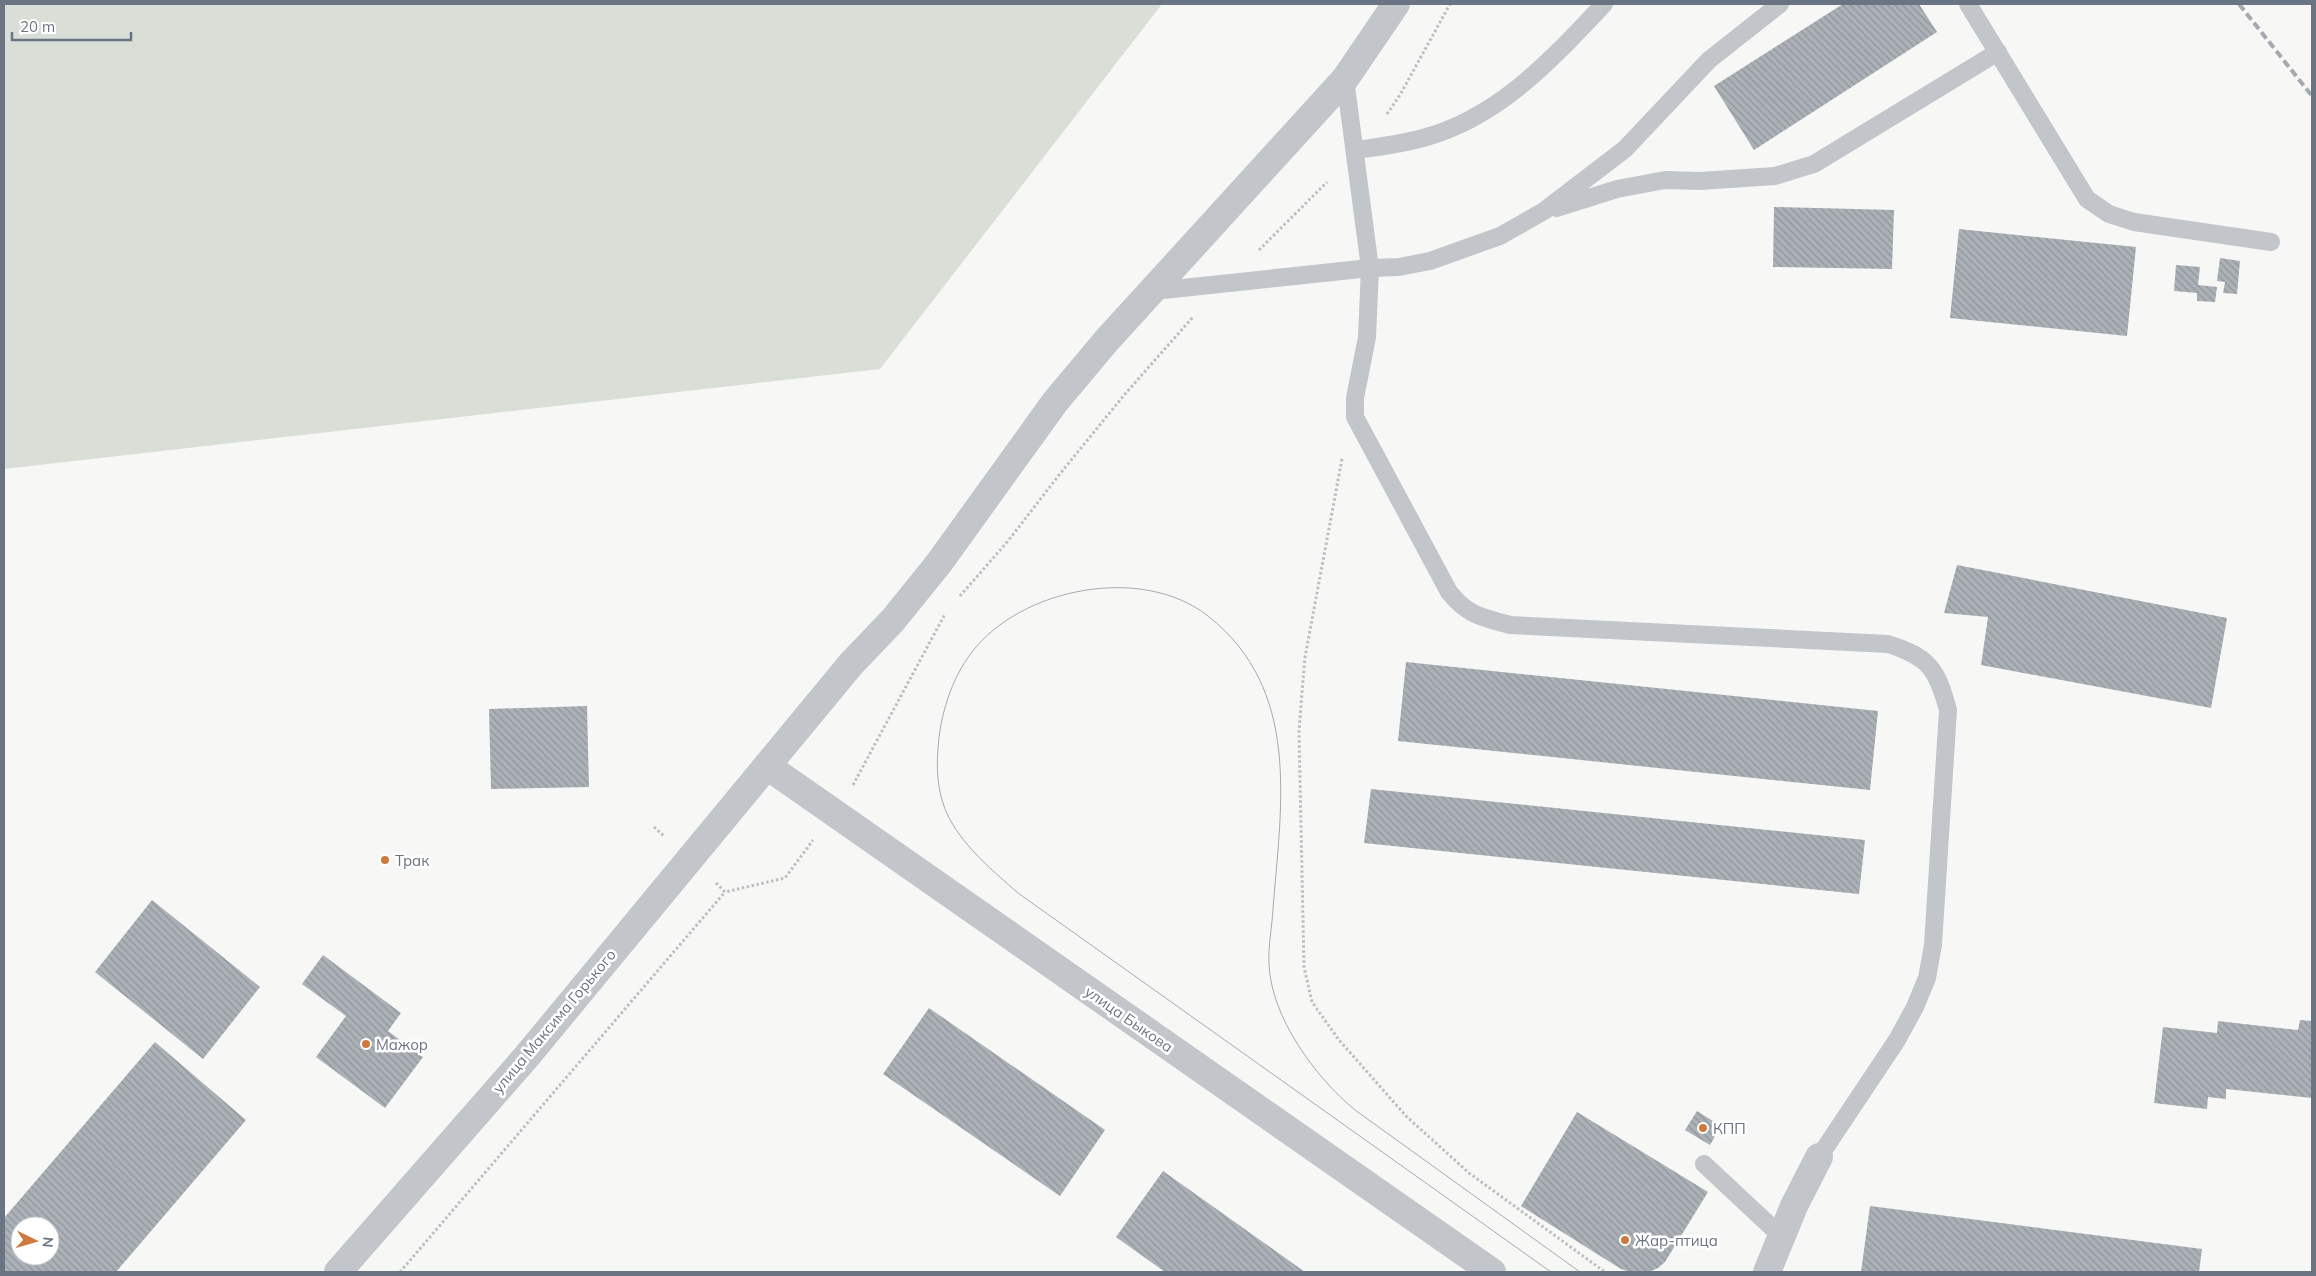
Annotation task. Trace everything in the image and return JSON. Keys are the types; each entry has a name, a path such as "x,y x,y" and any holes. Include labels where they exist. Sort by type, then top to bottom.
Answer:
{"street":[{"name":"улица Максима Горького","path":"338,1272 527,1056 851,664 894,620 938,563 1055,402 1107,340 1154,291 1344,79 1396,4"},
{"name":"улица Быкова","path":"767,766 1492,1272"},
{"path":"1767,1272 1794,1206 1819,1157"}],"lane":[{"path":"1356,150 1390,146 1424,138 1452,128 1484,111 1537,73 1604,4"},
{"path":"1154,291 1370,268 1399,267 1430,261 1500,236 1544,212 1625,149 1709,60 1780,4"},
{"path":"1968,4 2088,199 2109,214 2134,222 2270,242"},
{"path":"1544,212 1616,189 1665,180 1700,181 1775,176 1814,164 1998,52"},
{"path":"1344,79 1356,150 1370,268 1367,337 1355,398 1355,417 1449,592 1460,607 1481,617 1510,625 1888,644 1912,651 1929,664 1942,688 1948,710 1936,869 1933,945 1927,978 1915,1007 1897,1040 1819,1157"},
{"path":"1704,1164 1782,1237"}],"path":[{"path":"1355,417 1344,446 1330,518 1305,657 1301,700 1299,732 1304,968 1312,1002 1338,1040 1406,1116 1469,1173 1605,1272"},
{"path":"959,598 1008,541"},
{"path":"400,1272 726,892 786,878 854,784 947,612"},
{"path":"654,828 726,892"}],"shaded area":[{"path":"4,4 1162,4 880,369 4,469"}],"building":[{"path":"1843,4 1919,4 1937,32 1754,150 1714,86"},
{"path":"1774,207 1894,210 1892,269 1773,267"},
{"path":"1959,229 2136,247 2127,336 1950,318"},
{"path":"2220,258 2240,261 2237,294 2223,293 2225,282 2217,281"},
{"path":"2176,265 2200,267 2198,285 2217,287 2215,302 2197,301 2197,293 2174,291"},
{"path":"1957,565 2227,618 2211,708 1981,665 1988,617 1944,613"},
{"path":"1406,662 1878,711 1870,790 1398,741"},
{"path":"587,706 589,787 491,789 489,709"},
{"path":"1371,789 1865,840 1859,894 1364,843"},
{"path":"152,900 260,987 203,1059 95,972"},
{"name":"Мажор","path":"323,955 401,1013 388,1031 423,1057 385,1108 316,1057 346,1016 302,984"},
{"path":"929,1008 1105,1130 1060,1196 883,1074"},
{"path":"2300,1020 2312,1021 2312,1098 2226,1089 2226,1099 2208,1097 2207,1109 2154,1103 2163,1027 2217,1033 2218,1021 2298,1030"},
{"path":"155,1042 246,1120 116,1272 4,1272 4,1218"},
{"name":"КПП","path":"1697,1111 1721,1126 1710,1145 1685,1130"},
{"path":"1577,1112 1708,1192 1665,1262 1658,1268 1649,1272 1630,1272 1621,1269 1521,1206"},
{"path":"1163,1171 1305,1272 1165,1272 1116,1237"},
{"path":"1870,1206 2202,1249 2199,1272 1861,1272"}],"tram line":[{"path":"1551,1272 1018,893 989,868 971,849 949,818 942,801 937,758 939,736 944,711 958,674 972,652 994,630 1020,612 1051,599 1084,590 1117,588 1150,591 1181,600 1208,616 1238,646 1259,678 1272,714 1279,751 1281,790 1269,964 1278,1005 1287,1025 1298,1044 1325,1081 1355,1110 1580,1272"}],"railway":[{"path":"2239,4 2312,96"}],"place":[{"name":"Трак","path":"385,860"},
{"name":"Мажор","path":"366,1044"},
{"name":"КПП","path":"1703,1128"},
{"name":"Жар-птица","path":"1625,1240"}]}
